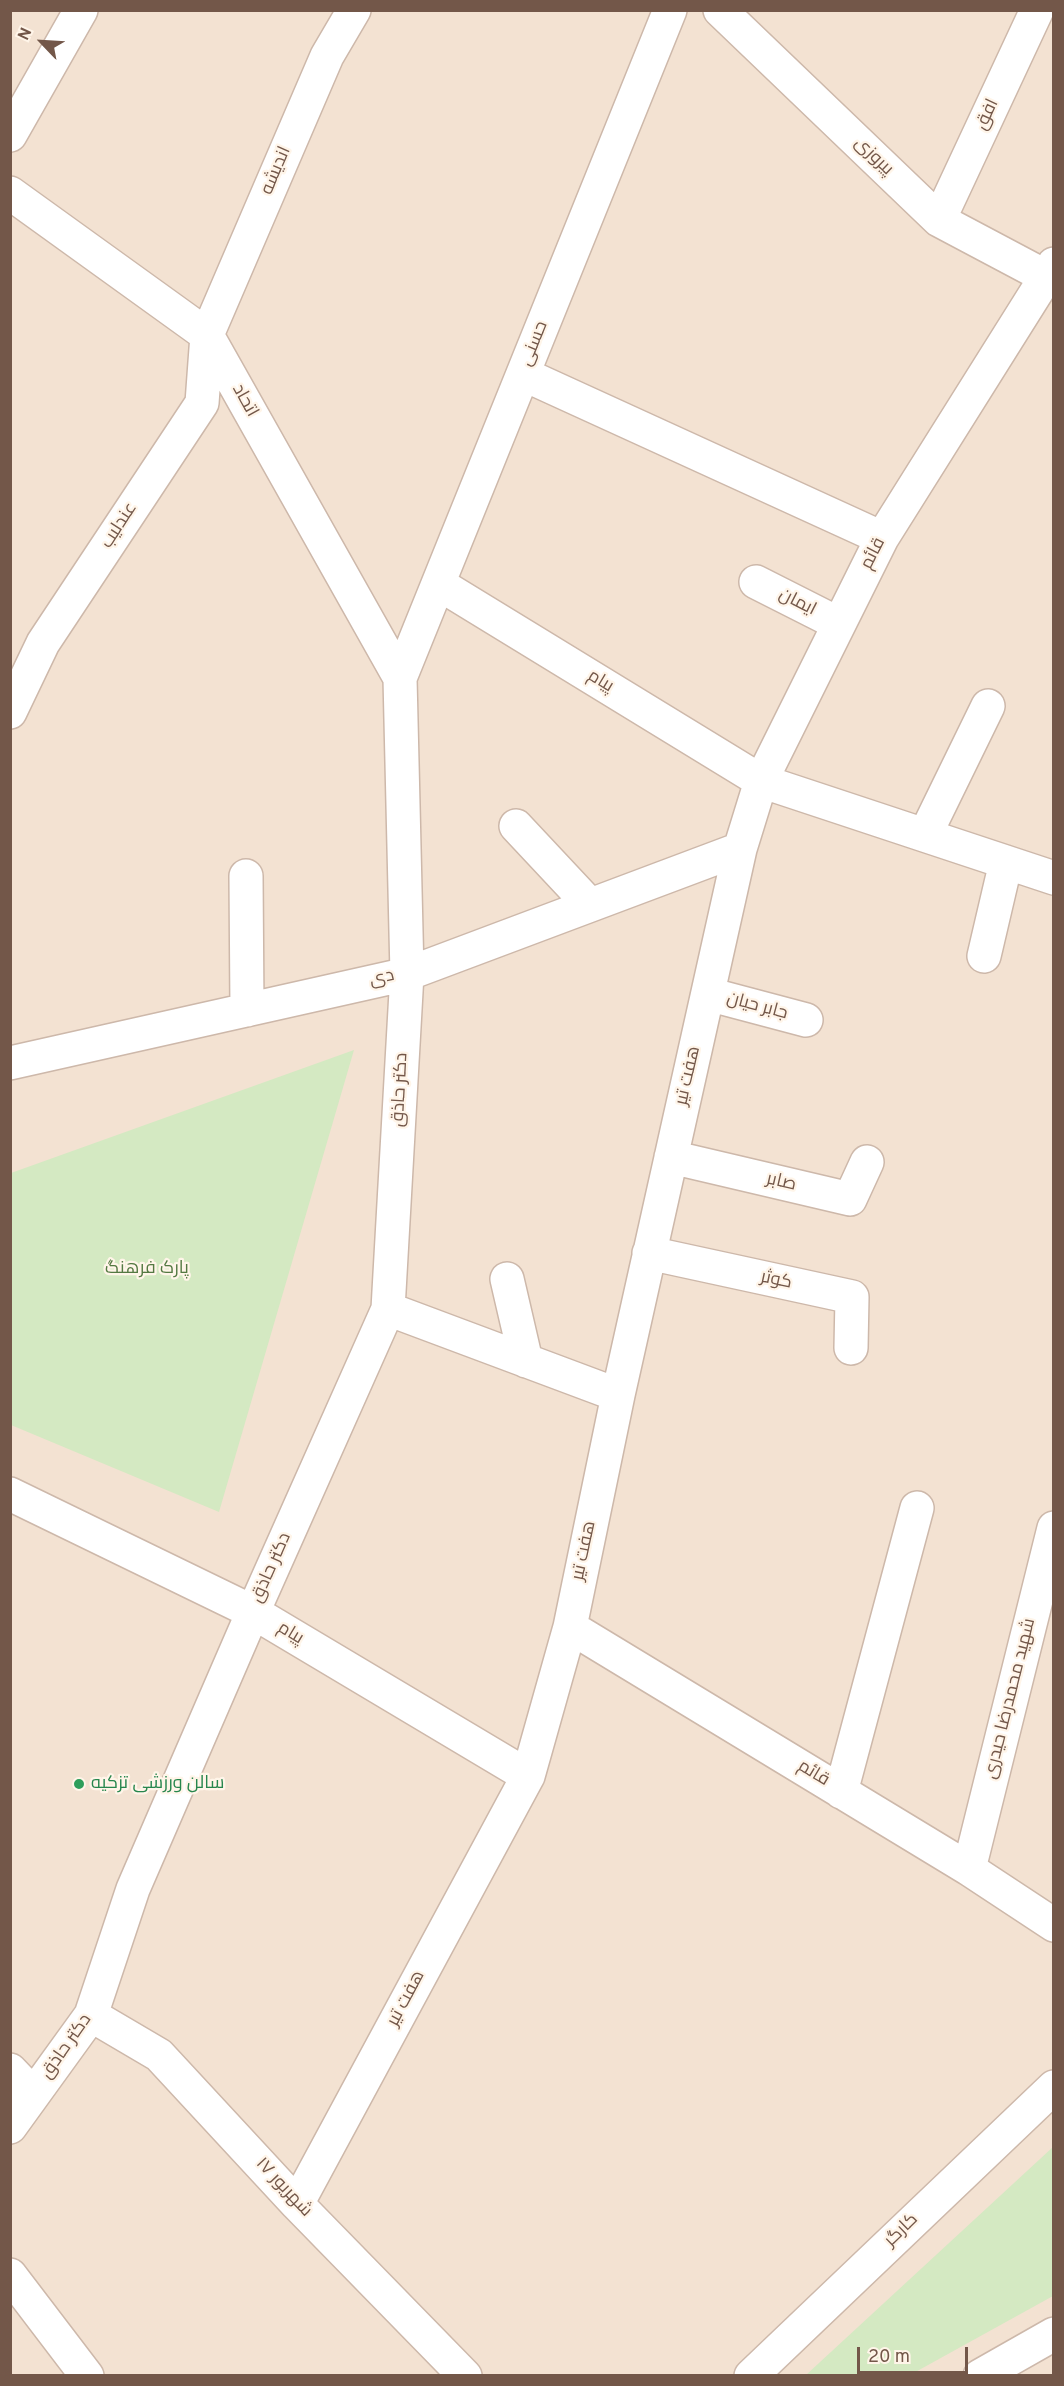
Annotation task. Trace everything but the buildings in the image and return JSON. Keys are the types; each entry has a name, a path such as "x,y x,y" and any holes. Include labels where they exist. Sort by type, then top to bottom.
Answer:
{"street":[{"path":"10,135 81,10"},
{"name":"اندیشه","path":"207,335 327,56 354,10"},
{"name":"حسنی","path":"400,678 670,10"},
{"name":"پیروزی","path":"720,10 939,220 1051,274"},
{"name":"افق","path":"939,220 1037,10"},
{"name":"اتحاد","path":"10,193 207,335 400,678"},
{"name":"قائم","path":"740,849 761,781 882,538 1051,274"},
{"name":"عندلیب","path":"10,712 43,643 202,403 207,335"},
{"path":"523,374 882,538"},
{"name":"ایمان","path":"756,582 839,624"},
{"name":"پیام","path":"439,584 761,781 1053,878"},
{"name":"دکتر حاذق","path":"10,2127 91,2015 133,1889 388,1309 407,974 400,678"},
{"path":"925,835 988,706"},
{"path":"516,826 590,905"},
{"name":"دی","path":"10,1063 407,974 740,849"},
{"name":"هفت تیر","path":"297,2204 528,1776 570,1627 649,1253 740,849"},
{"path":"984,956 1006,862"},
{"path":"246,876 247,1010"},
{"name":"جابر حیان","path":"708,994 806,1020"},
{"name":"صابر","path":"671,1157 850,1199 867,1162"},
{"name":"کوثر","path":"649,1253 852,1298 851,1348"},
{"path":"507,1279 526,1361"},
{"path":"388,1309 618,1395"},
{"name":"پیام","path":"10,1494 253,1612 528,1776"},
{"path":"841,1792 917,1508"},
{"name":"شهید محمدرضا حیدری","path":"969,1869 1053,1528"},
{"name":"قائم","path":"570,1627 969,1869 1053,1925"},
{"name":"۱۷ شهریور","path":"91,2015 159,2055 297,2204 465,2376"},
{"path":"10,2070 33,2094"},
{"name":"کارگر","path":"751,2376 1053,2087"},
{"path":"10,2275 87,2376"},
{"path":"980,2376 1053,2334"}],"shaded area":[{"path":"11,11 1053,11 1053,2375 11,2375"}],"green space":[{"name":"پارک فرهنگ","path":"354,1050 219,1512 11,1425 11,1173"},
{"path":"1053,2147 1053,2296 910,2375 806,2375"}],"place":[{"name":"سالن ورزشی تزکیه","path":"79,1784"}]}
